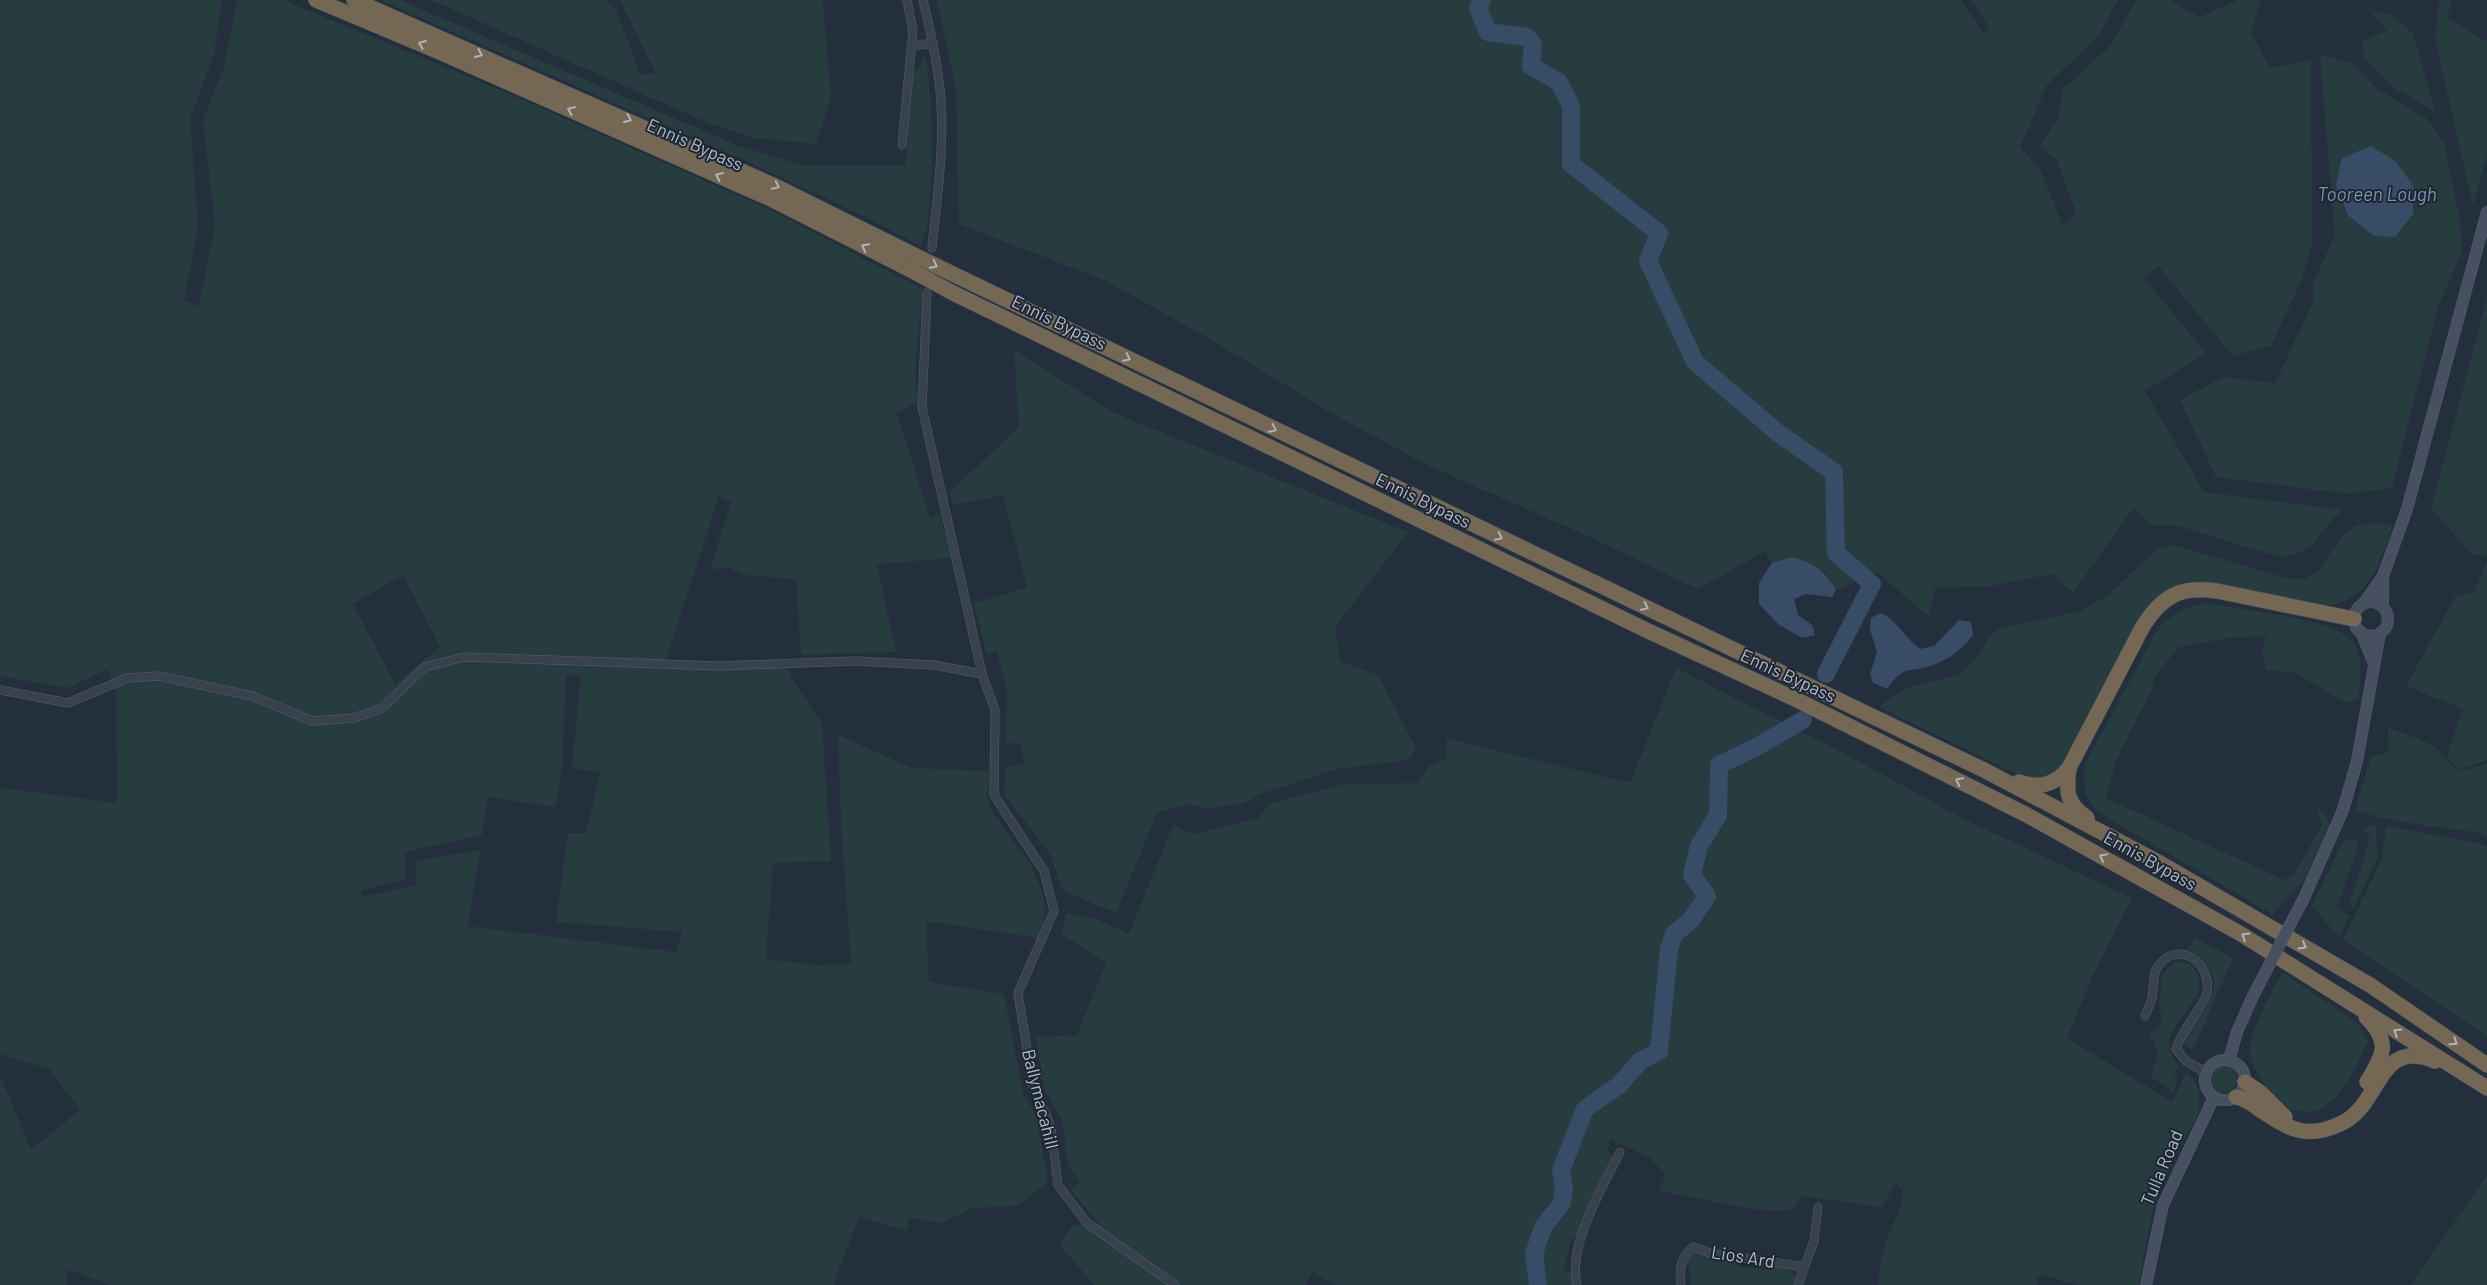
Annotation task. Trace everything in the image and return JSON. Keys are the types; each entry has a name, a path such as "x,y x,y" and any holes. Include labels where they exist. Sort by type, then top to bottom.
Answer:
{"highway":[{"name":"Ennis Bypass","path":"316,0 442,53 910,261 957,276 1984,770 2158,862 2370,985 2487,1065"},
{"name":"Ennis Bypass","path":"354,0 764,181 910,261 953,293 1629,622 1795,700 2016,810 2233,929 2487,1088"},
{"path":"1984,770 2038,787 2048,785 2063,776 2069,768 2143,626 2152,612 2173,594 2198,588 2354,619"},
{"path":"2069,768 2067,791 2076,811 2158,862"},
{"path":"2245,1082 2260,1093 2285,1117 2307,1125 2321,1126 2339,1118 2365,1085 2384,1047 2382,1037 2374,1025 2350,1002"},
{"path":"2236,1097 2246,1100 2278,1122 2296,1130 2316,1133 2342,1124 2358,1112 2387,1068 2408,1054 2428,1059 2468,1076"}],"main road":[{"path":"2374,664 2354,619 2358,607 2364,603 2383,576 2407,510 2487,212"},
{"path":"2361,632 2373,636 2385,628 2388,620 2383,607 2383,576"},
{"path":"2364,603 2371,602 2383,607"},
{"path":"2229,1060 2237,1032 2252,998 2304,898 2343,810 2357,761 2380,633"},
{"path":"2229,1060 2242,1069 2245,1082 2241,1092 2236,1097 2222,1100 2214,1097 2207,1091 2204,1083 2205,1072 2214,1062 2229,1060"},
{"name":"Tulla Road","path":"2146,1285 2163,1205 2214,1097"}],"street":[{"path":"902,145 912,31 907,0"},
{"path":"923,0 933,43 941,102 942,160 932,248"},
{"path":"911,46 933,43"},
{"name":"Ballymacahill","path":"927,293 922,407 982,674 995,710 994,795 1044,871 1054,911 1018,993 1033,1086 1051,1127 1058,1185 1087,1223 1175,1285"},
{"path":"0,690 68,703 127,678 159,676 252,696 312,721 354,718 382,708 425,667 464,657 720,666 855,661 934,665 982,674"},
{"path":"2145,1016 2152,999 2157,968 2163,962 2179,954 2188,954 2202,965 2208,978 2207,994 2180,1035 2176,1049 2186,1061 2205,1072"},
{"path":"1577,1285 1577,1257 1581,1240 1596,1199 1620,1152"},
{"path":"1798,1285 1814,1241 1818,1206"},
{"name":"Lios Ard","path":"1682,1285 1680,1273 1683,1256 1693,1248 1710,1253 1805,1267"}],"green space":[{"path":"0,0 222,0 214,54 190,119 198,226 184,301 199,306 215,225 203,120 224,67 237,0 283,0 510,94 775,212 922,289 915,372 918,402 897,413 930,518 940,513 951,558 877,564 896,652 801,655 796,579 744,575 728,567 710,570 731,502 719,496 663,669 789,668 791,677 822,724 831,861 773,863 766,959 817,965 851,964 841,820 838,735 912,768 989,771 987,797 993,813 1032,867 1043,894 1045,916 1037,938 926,921 929,982 1004,994 1023,1093 1037,1118 1048,1183 1017,1206 973,1208 942,1223 909,1218 907,1231 859,1217 833,1285 110,1285 67,1269 67,1285 0,1285 0,1075 31,1150 80,1110 49,1069 0,1054 0,788 117,803 116,694 108,669 68,688 0,676","holes":["403,575 440,647 395,684 353,604","581,674 572,768 600,772 586,833 568,833 556,922 682,932 676,952 468,926 480,850 415,861 417,885 362,897 361,891 405,879 405,852 482,835 488,797 555,807 562,767 566,676"]},
{"path":"380,0 400,0 739,146 805,166 906,166 910,94 914,74 926,55 930,91 932,162 928,217 923,240 920,246 872,220 746,161"},
{"path":"431,0 606,0 616,9 640,74 656,73 620,0 823,0 831,97 816,144 755,138 710,124"},
{"path":"937,0 1961,0 1984,34 1989,27 1971,0 2118,0 2098,36 2047,85 2020,147 2040,169 2063,226 2076,212 2057,161 2040,145 2058,119 2062,90 2110,46 2137,0 2169,0 2200,17 2238,0 2261,0 2251,32 2270,68 2311,60 2312,244 2302,279 2271,346 2233,356 2158,266 2144,278 2206,353 2145,391 2204,492 2343,510 2333,519 2314,543 2299,553 2280,557 2178,526 2150,525 2134,507 2073,593 2052,574 1990,586 1935,588 1929,617 1877,572 1836,589 1826,573 1792,557 1772,563 1765,551 1698,589 1592,538 1427,465 1328,411 1210,339 1106,281 959,224 956,90"},
{"path":"2439,0 2452,0 2447,18 2487,42 2487,156 2473,206 2435,38"},
{"path":"2371,11 2392,15 2413,34 2436,114 2417,100 2393,88 2364,57 2363,40 2387,31"},
{"path":"2320,54 2353,64 2377,89 2426,118 2444,142 2460,221 2462,251 2438,307 2392,488 2348,494 2216,477 2180,400 2223,377 2275,383 2315,298 2312,286 2335,235"},
{"path":"2487,299 2487,556 2472,554 2431,509"},
{"path":"1014,350 1114,413 1408,532 1335,627 1341,662 1378,675 1416,748 1408,760 1337,769 1259,794 1244,803 1209,809 1188,804 1157,813 1116,913 1063,891 1050,854 1004,794 1006,768 1024,763 1021,745 1006,742 1007,690 997,652 986,654 974,603 1027,588 1003,495 953,505 950,492 1019,427"},
{"path":"2371,523 2393,525 2383,554 2362,590 2351,598 2338,603 2321,606 2190,584 2174,588 2158,597 2142,613 2064,766 2046,778 2027,779 1879,707 1904,689 1958,675 1980,654 1990,636 2001,628 2081,611 2107,596 2157,549 2174,545 2286,578 2305,579 2318,571 2342,536 2355,526"},
{"path":"2487,562 2487,760 2459,770 2447,756 2463,709 2406,686 2455,597 2474,592"},
{"path":"2205,603 2282,615 2323,625 2350,639 2355,645 2360,659 2359,698 2347,703 2295,673 2266,670 2262,654 2266,636 2229,638 2179,647 2154,677 2153,687 2116,760 2106,798 2284,880 2295,873 2322,825 2316,809 2323,812 2330,825 2304,880 2272,914 2096,811 2085,793 2084,766 2160,625 2180,610"},
{"path":"1676,668 1860,762 1964,819 2132,898 2093,975 2067,1038 2172,1102 2186,1072 2193,1078 2199,1094 2198,1115 2173,1159 2151,1216 2139,1285 2078,1285 2042,1275 2037,1276 2037,1285 1878,1285 1880,1265 1885,1247 1902,1202 1902,1189 1896,1184 1881,1207 1801,1196 1794,1209 1760,1210 1743,1208 1658,1191 1666,1175 1649,1157 1611,1140 1607,1150 1611,1153 1612,1161 1591,1203 1578,1236 1571,1238 1564,1269 1571,1273 1573,1285 1336,1285 1312,1272 1305,1285 1094,1285 1060,1245 1072,1226 1099,1224 1071,1190 1080,1182 1068,1165 1062,1120 1044,1089 1036,1037 1077,1035 1106,963 1061,934 1066,913 1096,919 1129,934 1173,825 1193,834 1259,818 1269,804 1343,784 1418,783 1429,766 1447,758 1446,738 1630,783"},
{"path":"2388,727 2433,745 2459,772 2487,763 2487,836 2482,833 2377,817 2355,810 2371,756 2388,753"},
{"path":"2376,824 2377,859 2354,908 2349,904 2370,839 2364,828"},
{"path":"2386,826 2478,843 2487,847 2487,1036 2343,940 2382,858"},
{"path":"2348,839 2357,841 2357,850 2337,908 2350,916 2339,938 2312,905 2343,842"},
{"path":"2195,938 2233,958 2193,1050 2186,1047 2184,1039 2208,1003 2214,981 2211,970 2203,960 2188,949"},
{"path":"2176,961 2192,965 2198,977 2199,987 2196,997 2171,1034 2169,1048 2178,1067 2174,1075 2178,1079 2173,1092 2150,1076 2155,1066 2157,1055 2155,1044 2148,1034 2156,1030 2162,1020 2159,1003 2162,975"},
{"path":"2282,972 2358,1023 2368,1041 2354,1071 2341,1091 2324,1107 2315,1111 2288,1110 2260,1079 2251,1060 2250,1050 2253,1032"},
{"path":"2224,1066 2233,1070 2237,1079 2233,1088 2224,1092 2215,1088 2211,1079 2215,1070"},
{"path":"2487,1175 2487,1285 2411,1285"},
{"path":"1694,1253 1708,1258 1735,1261 1740,1267 1770,1270 1774,1266 1785,1268 1796,1279 1793,1285 1691,1285 1690,1266 1686,1265 1686,1259"}],"water":[{"name":"Tooreen Lough","path":"2371,146 2395,161 2413,185 2413,214 2395,237 2374,236 2348,215 2336,185 2342,158"},
{"path":"1792,557 1818,568 1836,589 1832,597 1806,594 1794,599 1798,615 1812,625 1815,635 1802,638 1778,624 1759,604 1759,583 1772,563"},
{"path":"1880,613 1890,619 1920,649 1934,646 1959,620 1971,622 1973,635 1950,657 1925,668 1903,672 1887,689 1873,683 1870,674 1877,652 1870,630 1871,618"}],"waterway":[{"path":"1482,0 1478,8 1488,32 1527,37 1533,44 1531,66 1559,82 1571,106 1571,164 1659,233 1648,261 1695,362 1778,433 1834,472 1836,553 1872,584 1826,674"},
{"path":"1538,1285 1534,1254 1543,1227 1562,1203 1564,1189 1561,1170 1585,1109 1619,1085 1640,1061 1659,1051 1669,949 1674,934 1691,920 1707,896 1692,875 1699,846 1718,815 1719,765 1758,746 1803,720"}]}
